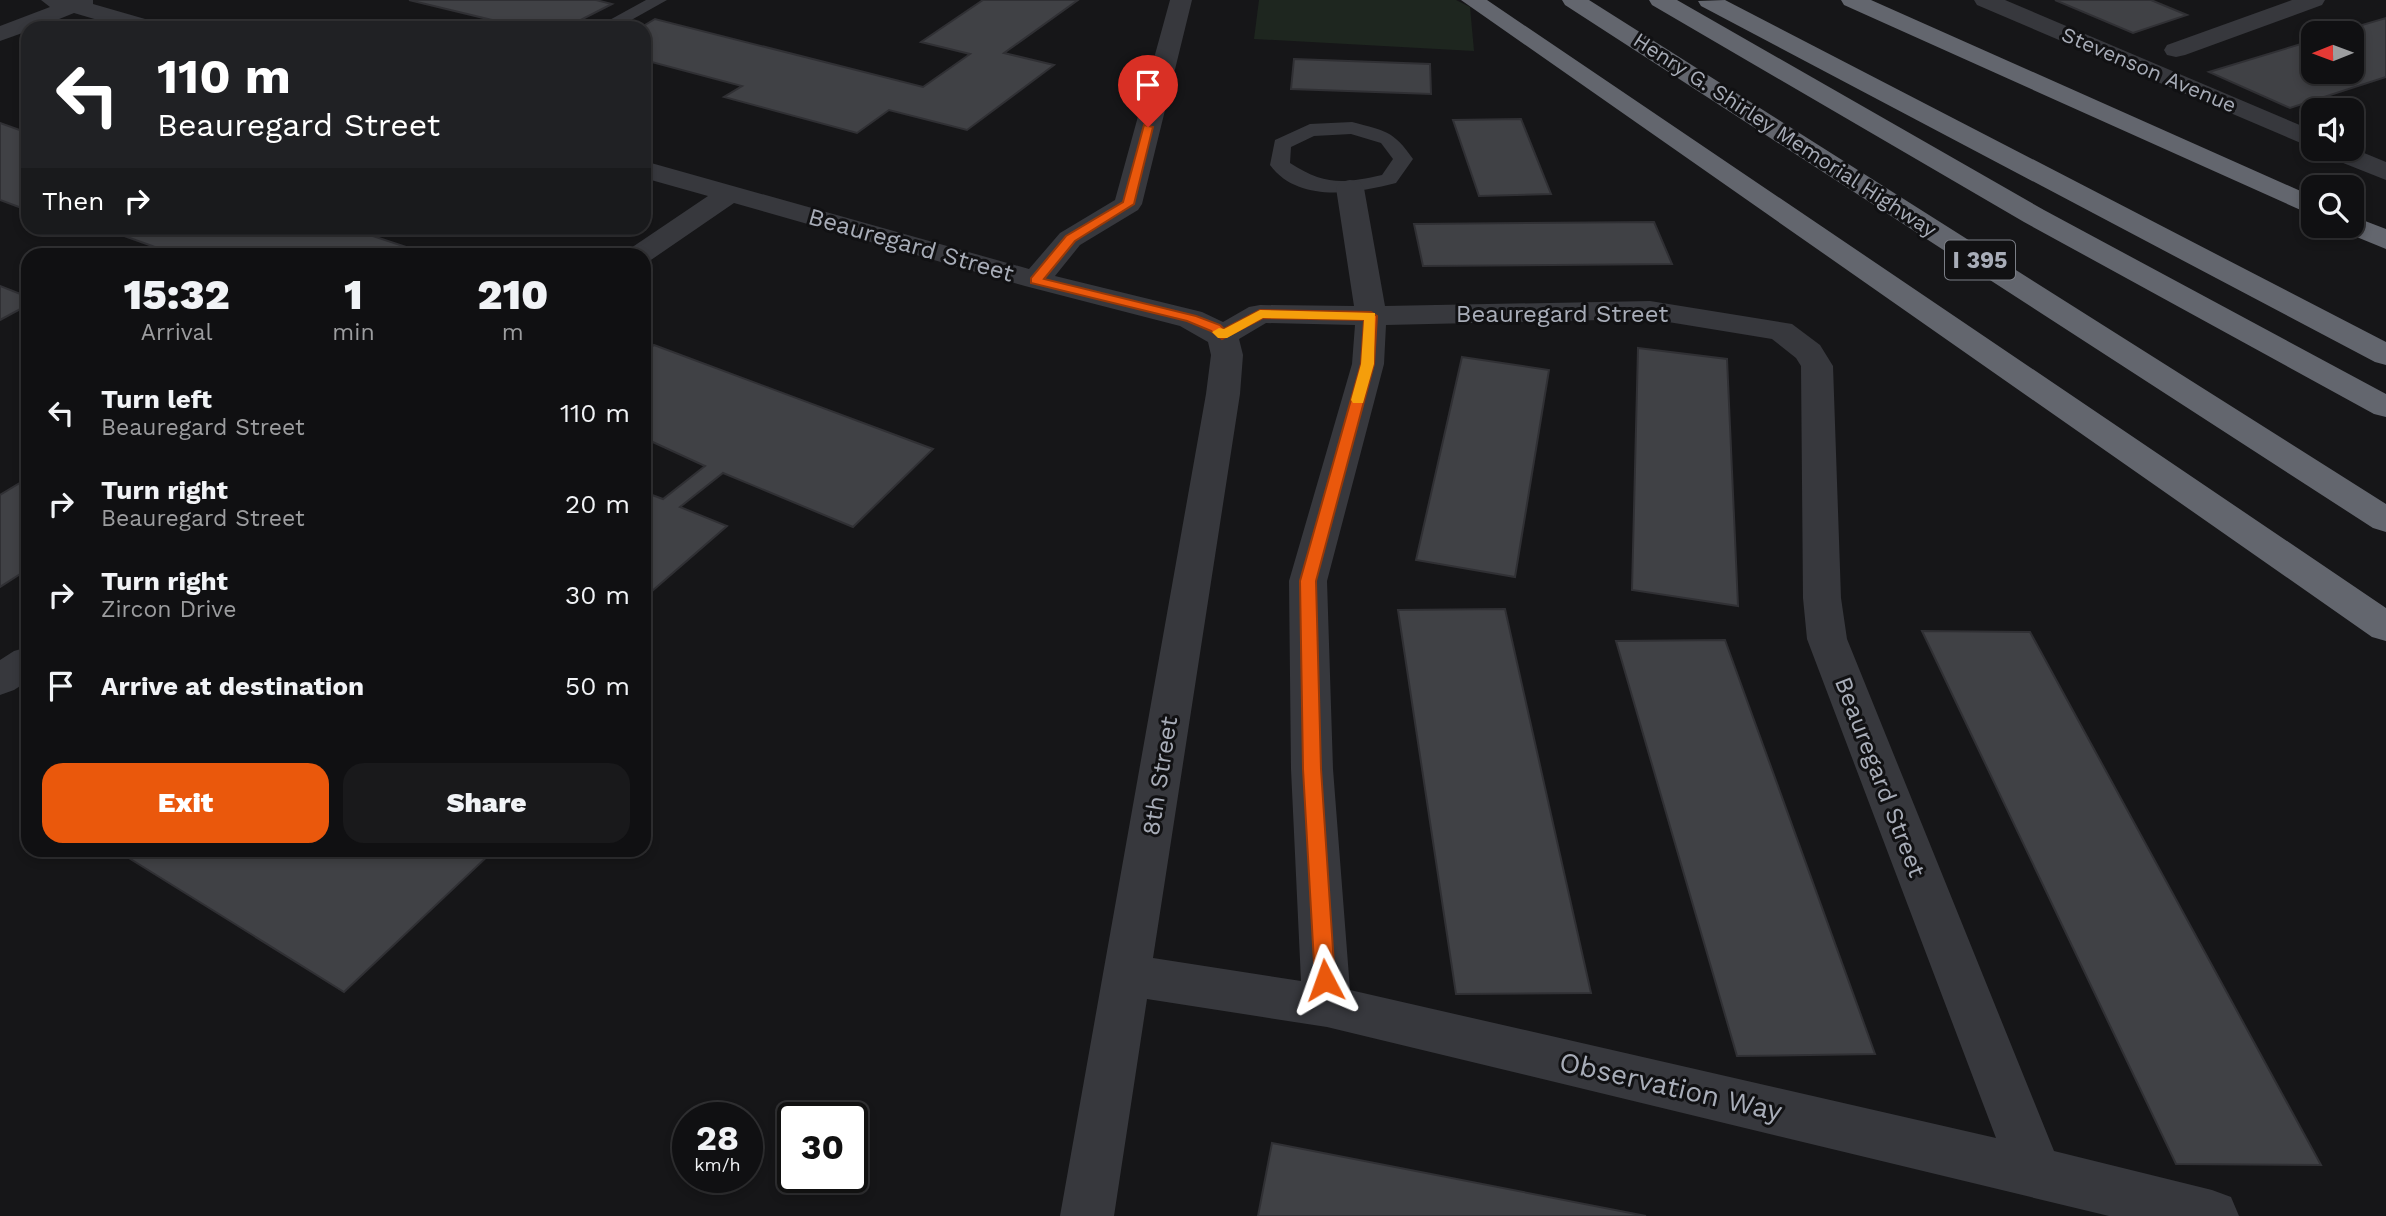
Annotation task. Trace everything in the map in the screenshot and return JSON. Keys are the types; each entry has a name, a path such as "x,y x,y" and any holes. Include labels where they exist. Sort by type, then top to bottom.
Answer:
{"highway":[{"path":"1472,0 2386,627"},
{"name":"Henry G. Shirley Memorial Highway","path":"1573,0 2386,520"},
{"path":"1660,0 2034,216 2386,407"},
{"path":"1708,0 2386,355"},
{"path":"1852,0 2301,202"},
{"path":"2364,230 2386,240"}],"street":[{"path":"1036,280 1070,239 1128,204 1181,0"},
{"name":"Stevenson Avenue","path":"1985,0 2301,135"},
{"path":"2176,50 2314,0"},
{"path":"29,21 71,2 129,21"},
{"path":"2238,4 2269,16"},
{"path":"0,34 21,25"},
{"path":"2360,161 2386,172"},
{"name":"Beauregard Street","path":"651,171 1036,280 1191,319 1216,328 1222,335 1260,314 1371,316 1650,310 1781,331 1809,352 1817,366 1822,598 1827,639 2036,1172"},
{"path":"1327,1006 1312,769 1308,581 1367,364 1371,316 1350,188"},
{"path":"650,248 731,194"},
{"name":"8th Street","path":"1087,1216 1223,394 1227,347 1222,335"},
{"path":"0,680 21,666"},
{"name":"Observation Way","path":"1127,975 1327,1006 2036,1172 2212,1216"}],"lane":[{"path":"618,21 659,0"},
{"path":"1352,128 1388,139 1403,159 1389,179 1350,188 1307,183 1280,165 1282,144 1310,130 1324,129 1352,128"}],"shaded area":[{"path":"1259,0 1456,0 1470,7 1474,51 1254,39"}],"building":[{"path":"409,0 596,0 612,4 579,21 496,21"},
{"path":"983,0 1078,0 1004,53 1054,65 967,130 889,110 857,133 724,97 742,86 651,62 651,21 655,19 923,87 970,54 921,42"},
{"path":"2055,0 2151,0 2187,15 2133,33"},
{"path":"2386,18 2386,77 2321,98 2301,98 2301,104 2290,108 2209,72 2301,44 2301,84 2364,84 2364,24"},
{"path":"1294,59 1430,64 1431,94 1291,89"},
{"path":"1521,119 1551,194 1479,196 1453,120"},
{"path":"0,123 21,130 21,208 0,200"},
{"path":"1654,222 1672,264 1423,266 1414,224"},
{"path":"122,235 370,235 409,248 158,248"},
{"path":"0,286 21,294 21,309 0,320"},
{"path":"654,345 933,449 853,527 723,473 680,507 727,526 651,592 651,495 663,499 705,466 651,441 651,347"},
{"path":"1638,348 1727,359 1738,606 1632,590"},
{"path":"1462,357 1549,370 1515,577 1416,560"},
{"path":"21,482 21,574 0,587 0,495"},
{"path":"1505,609 1591,993 1456,994 1398,610"},
{"path":"1922,631 2030,632 2321,1165 2176,1164"},
{"path":"1725,640 1875,1054 1737,1056 1616,641"},
{"path":"127,857 487,857 344,992"},
{"path":"1272,1143 1646,1216 1258,1216"}],"slow traffic":[{"path":"1219,332 1222,335 1260,314 1371,316 1367,364 1358,400"}],"route":[{"path":"1148,127 1128,204 1070,239 1036,280 1191,319 1216,328 1222,335 1260,314 1371,316 1367,364 1308,581 1312,769 1325,980"}]}
